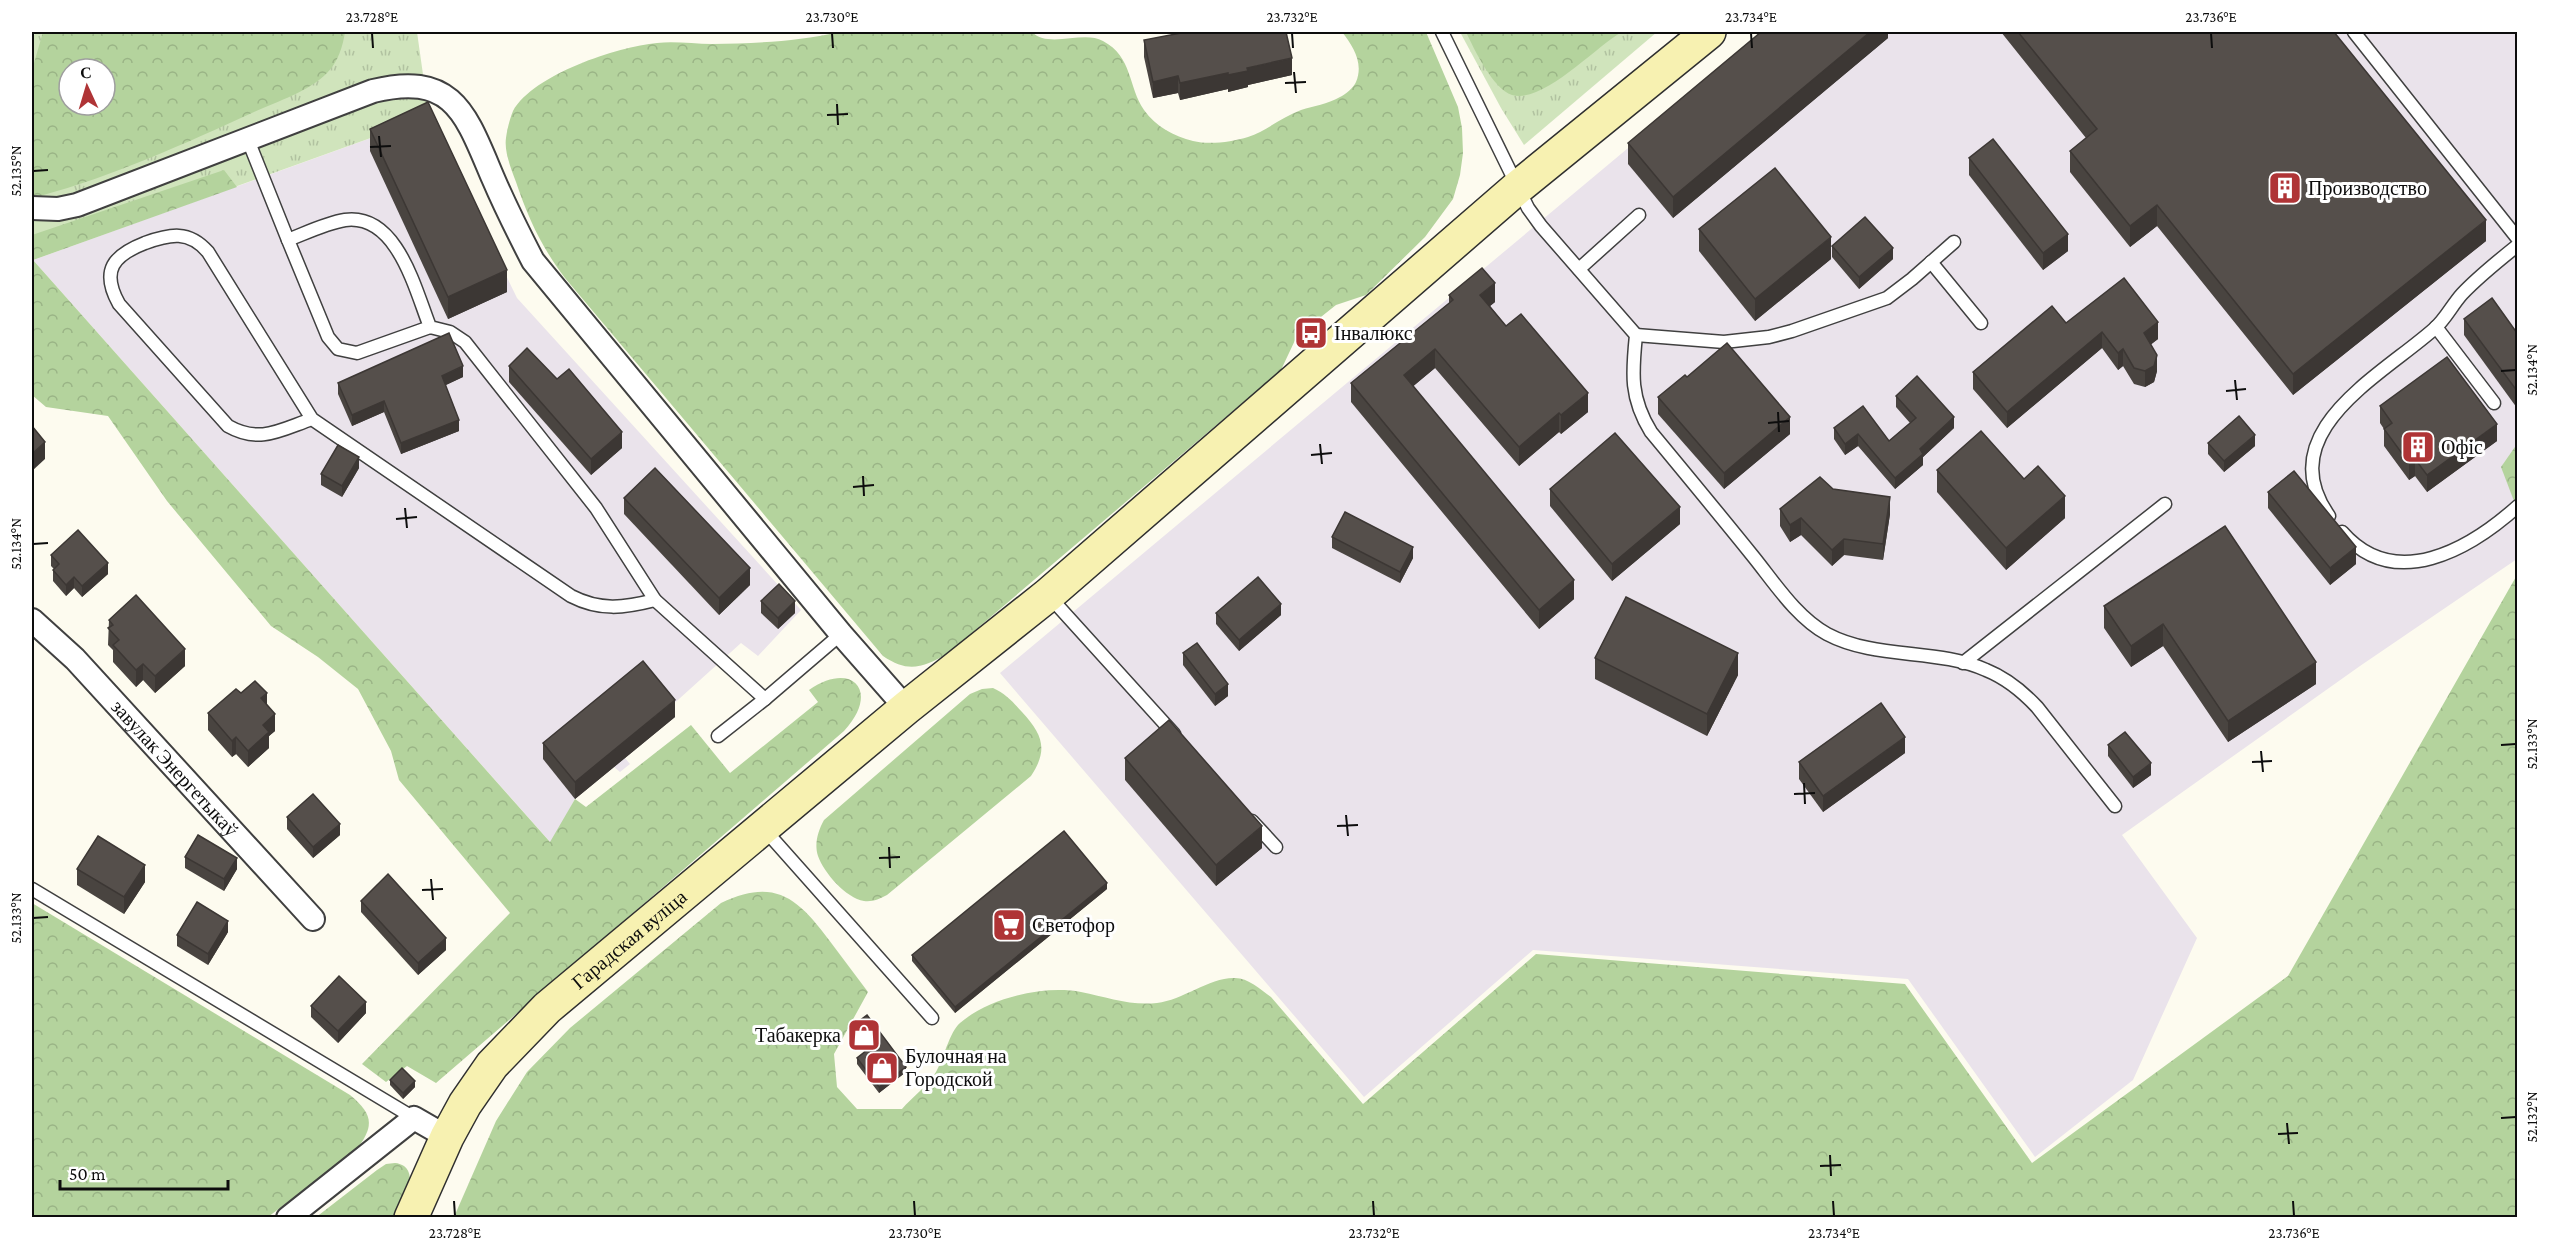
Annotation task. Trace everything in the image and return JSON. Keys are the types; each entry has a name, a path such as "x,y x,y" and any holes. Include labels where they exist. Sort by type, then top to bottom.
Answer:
{"main road":[{"name":"Гарадская вуліца","path":"411,1218 447,1137 465,1104 492,1065 547,1008 906,708 1048,595 1516,188 1709,32"}],"street":[{"path":"32,208 58,209 77,205 373,91 393,86 430,88 448,98 463,112 510,217 533,261 841,634 906,708"},
{"name":"завулак Энергетыкаў","path":"32,620 75,659 313,919"},
{"path":"288,1218 414,1118 447,1137"}],"lane":[{"path":"1442,32 1516,188 1540,226 1636,335 1633,383 1641,416 1789,601 1824,632 1843,641 1985,669 2023,692 2115,806"},
{"path":"2354,32 2517,240"},
{"path":"248,140 328,337 338,350 357,353 430,327 458,337 472,350 591,501 655,600 765,699"},
{"path":"1579,269 1639,215"},
{"path":"288,240 345,220 367,221 378,226 402,259 430,327"},
{"path":"312,418 263,436 246,435 228,426 119,304 111,280 113,267 120,255 167,235 186,236 202,245 312,418 578,600 600,607 615,608 655,600"},
{"path":"1636,335 1724,342 1769,337 1887,298 1954,242"},
{"path":"2517,245 2462,295 2436,327 2343,403 2319,435 2312,462 2316,491 2322,506 2350,541 2366,552 2386,560 2408,562 2430,560 2471,543 2491,530 2517,506"},
{"path":"1931,262 1981,323"},
{"path":"2436,327 2494,403"},
{"path":"1963,663 2165,504"},
{"path":"1048,595 1182,743"},
{"path":"718,736 841,634"},
{"path":"1245,813 1276,848"},
{"path":"764,829 932,1018"},
{"path":"32,889 414,1118"}],"shaded area":[{"path":"1767,32 2517,32 2517,559 2360,666 2122,835 2197,938 2133,1080 2035,1157 1908,979 1533,950 1364,1097 1000,673"},
{"path":"429,117 517,298 801,610 758,656 741,643 669,708 675,717 625,758 630,764 620,772 614,767 575,799 551,843 33,260"}],"green space":[{"path":"35,32 417,32 429,117 32,260 32,43"},
{"path":"43,32 345,32 339,54 331,69 302,91 201,136 95,179 40,196 32,195 32,70"},
{"path":"838,32 1032,32 1047,39 1095,38 1103,41 1120,55 1139,101 1154,121 1179,136 1193,141 1213,143 1248,137 1294,113 1347,93 1356,82 1359,68 1356,55 1342,32 1426,32 1458,107 1462,128 1463,153 1453,199 1425,237 1366,295 1336,305 1297,336 1281,370 947,654 930,663 915,667 900,665 883,656 565,278 549,255 531,220 510,166 506,149 506,135 513,111 524,98 557,74 599,57 657,43 760,42 792,40"},
{"path":"1460,32 1657,32 1524,145"},
{"path":"1466,32 1622,32 1553,83 1525,95 1512,95 1491,77"},
{"path":"224,170 237,187 33,260 550,842 575,799 586,807 691,725 730,773 818,702 809,690 838,678 849,679 856,684 861,693 855,717 844,731 436,1083 407,1066 386,1082 362,1064 510,913 399,780 391,751 358,689 318,657 271,626 167,501 108,416 46,407 32,395 32,235"},
{"path":"2517,444 2517,509 2501,467"},
{"path":"2517,575 2517,1217 454,1217 496,1121 527,1072 570,1028 721,903 756,892 770,892 795,903 817,925 868,992 834,1054 837,1087 857,1109 902,1109 933,1077 956,1027 972,1014 1001,1000 1034,992 1066,990 1147,1004 1167,1001 1216,981 1235,978 1249,982 1271,997 1363,1104 1536,954 1905,984 2032,1163 2288,976"},
{"path":"993,688 1016,705 1038,735 1041,742 1040,758 1031,776 887,895 876,900 864,901 843,890 830,877 818,856 817,838 824,820 970,694 982,689"},
{"path":"32,903 350,1095 363,1108 369,1121 369,1127 362,1142 356,1150 268,1217 32,1217"},
{"path":"395,1163 408,1170 410,1177 401,1217 315,1218 377,1170 386,1164"}],"building":[{"path":"1186,32 1286,32 1292,58 1247,68 1248,71 1228,75 1228,73 1180,83 1178,76 1153,82 1144,40"},
{"path":"1761,32 1870,32 1673,197 1628,143"},
{"name":"Производство","path":"2018,32 2334,32 2486,220 2293,374 2157,205 2130,226 2070,151 2097,129"},
{"path":"428,102 507,270 448,297 370,129"},
{"path":"1993,139 2068,234 2043,253 1969,158"},
{"path":"1775,168 1831,237 1755,299 1699,229"},
{"path":"1865,217 1893,248 1859,277 1832,246"},
{"path":"1482,268 1495,283 1480,295 1506,326 1521,314 1588,393 1561,415 1559,413 1519,447 1435,349 1404,375 1574,580 1539,610 1351,383 1453,300 1449,295"},
{"path":"2124,278 2158,322 2144,333 2157,355 2154,366 2145,371 2134,368 2123,349 2118,353 2102,332 2007,412 1973,372 2052,306 2066,323"},
{"path":"2492,298 2517,333 2517,391 2464,319"},
{"path":"449,333 463,366 442,376 459,420 401,443 384,401 352,415 338,383"},
{"path":"1727,343 1790,417 1724,473 1658,397 1685,375 1687,377"},
{"path":"527,348 557,379 569,369 622,432 591,459 509,366"},
{"path":"2447,357 2497,424 2427,475 2415,459 2409,463 2384,429 2392,423 2380,406"},
{"path":"1917,376 1954,417 1920,449 1923,454 1895,478 1858,434 1845,444 1834,428 1863,406 1889,441 1916,418 1896,396"},
{"path":"2239,416 2255,435 2224,461 2208,443"},
{"path":"32,426 45,442 32,454"},
{"path":"1981,431 2024,479 2038,466 2065,496 2006,548 1937,470"},
{"path":"1615,433 1680,507 1612,564 1550,489"},
{"path":"338,445 359,457 342,486 321,474"},
{"path":"655,468 750,568 719,598 624,498"},
{"path":"2294,471 2356,547 2330,568 2268,492"},
{"path":"1820,477 1833,489 1890,497 1883,544 1844,539 1832,550 1801,518 1790,525 1780,509"},
{"path":"1345,512 1413,547 1400,572 1332,537"},
{"path":"2225,526 2316,662 2228,721 2163,624 2131,646 2104,606"},
{"path":"78,530 108,563 82,586 74,577 66,585 53,570 59,564 51,555"},
{"path":"1258,577 1281,604 1239,640 1216,613"},
{"path":"779,584 795,601 778,618 761,601"},
{"path":"136,595 185,649 155,676 143,664 136,670 113,645 119,640 108,628 113,625 109,620"},
{"path":"1626,597 1738,653 1707,714 1595,658"},
{"path":"1197,643 1228,684 1215,694 1183,653"},
{"path":"643,661 675,700 575,782 543,743"},
{"path":"255,681 267,693 261,698 275,714 263,725 269,732 248,751 236,737 232,741 208,713 236,689 241,693"},
{"path":"1881,703 1905,737 1823,796 1799,762"},
{"path":"1169,720 1262,826 1216,865 1125,758"},
{"path":"2125,732 2151,763 2133,777 2108,745"},
{"path":"313,794 340,824 313,847 287,817"},
{"name":"Светофор","path":"1064,831 1107,883 955,1007 912,955"},
{"path":"198,835 237,858 224,879 185,857"},
{"path":"98,836 145,865 124,897 77,869"},
{"path":"388,874 446,938 418,963 361,901"},
{"path":"197,902 228,921 208,954 177,935"},
{"path":"339,976 366,1002 338,1031 311,1006"},
{"path":"867,1015 906,1067 879,1087 857,1058 867,1050 850,1028"},
{"path":"402,1068 415,1081 403,1093 390,1080"}],"place":[{"name":"Производство","path":"2285,188"},
{"name":"Інвалюкс","path":"1311,333"},
{"name":"Офіс","path":"2418,447"},
{"name":"Светофор","path":"1009,925"},
{"name":"Табакерка","path":"864,1035"},
{"name":"Булочная на Городской","path":"882,1068"}]}
